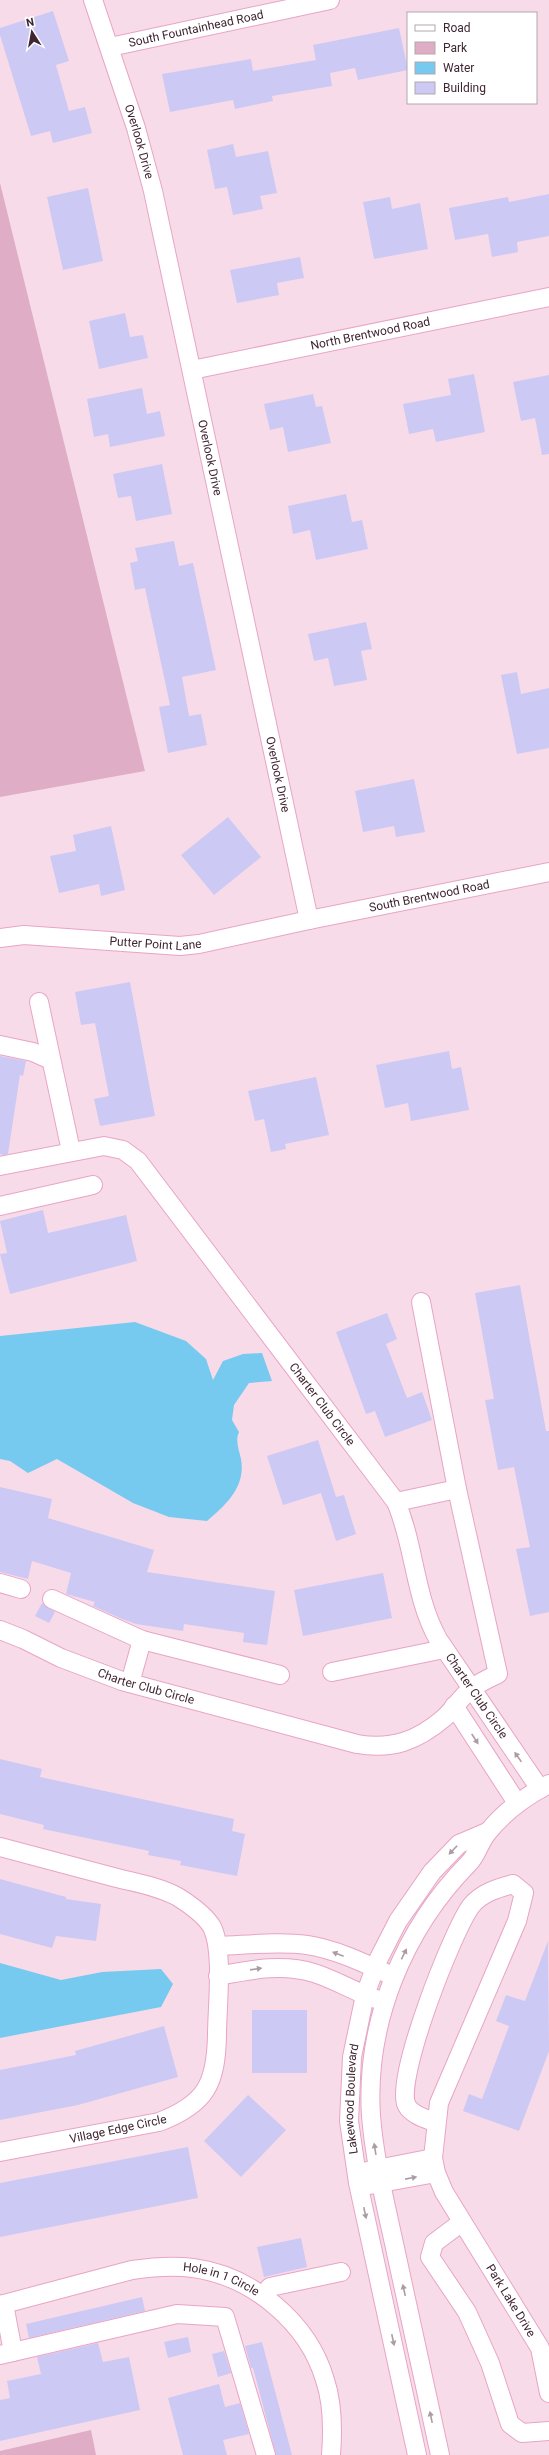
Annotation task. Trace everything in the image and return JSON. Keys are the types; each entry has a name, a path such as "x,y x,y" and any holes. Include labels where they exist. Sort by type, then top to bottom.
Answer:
{"street":[{"name":"Overlook Drive","path":"93,0 136,128 152,191 192,370 309,920"},
{"name":"South Fountainhead Road","path":"110,47 330,0"},
{"name":"North Brentwood Road","path":"192,370 549,297"},
{"name":"South Brentwood Road","path":"309,920 549,872"},
{"name":"Putter Point Lane","path":"0,938 24,936 180,946 199,944 309,920"},
{"path":"39,1002 71,1152"},
{"path":"0,1045 33,1052 51,1060"},
{"name":"Charter Club Circle","path":"0,1166 104,1146 123,1150 138,1161 396,1502 403,1518 427,1619 444,1649 472,1689 545,1786"},
{"path":"0,1206 94,1186"},
{"path":"421,1302 457,1489 498,1674 472,1689 454,1706"},
{"path":"396,1502 457,1489"},
{"path":"0,1583 21,1589"},
{"path":"52,1599 142,1640 280,1675"},
{"name":"Charter Club Circle","path":"0,1630 80,1666 130,1683 375,1747 394,1746 412,1739 444,1717 454,1706 517,1803"},
{"path":"130,1683 142,1640"},
{"path":"332,1672 444,1649"},
{"name":"Lakewood Boulevard","path":"440,2455 380,2176 371,2113 372,2070 375,2048 386,2002 394,1977 410,1940 443,1890 471,1862 487,1832 517,1803 545,1786"},
{"name":"Lakewood Boulevard","path":"417,2455 358,2180 349,2121 349,2098 354,2036 365,1995 375,1968 398,1921 432,1872 459,1844 487,1832"},
{"name":"Village Edge Circle","path":"0,1847 150,1887 177,1897 196,1910 211,1926 218,1946 216,2064 210,2084 196,2102 178,2115 159,2122 0,2152"},
{"path":"358,2180 434,2165 438,2103 516,1921 524,1893 513,1884 492,1889 471,1906 452,1943 413,2044 404,2089 407,2106 415,2113 436,2123"},
{"path":"277,1944 277,1968"},
{"path":"218,1946 277,1944 309,1945 375,1968 394,1977"},
{"path":"218,1976 277,1968 314,1973 365,1995 386,2002"},
{"name":"Park Lake Drive","path":"434,2165 460,2218 540,2348 549,2393"},
{"path":"460,2218 434,2243 430,2258 467,2312 490,2363 510,2424 522,2433 549,2431"},
{"name":"Hole in 1 Circle","path":"2,2305 132,2270 153,2266 193,2268 214,2272 234,2279 263,2296 282,2311 295,2326 317,2360 330,2399 332,2421 332,2455"},
{"path":"263,2296 270,2286 341,2272"},
{"path":"2,2305 6,2354 178,2314 225,2317 266,2455"}],"green space":[{"path":"0,183 145,771 0,797"},
{"path":"91,2430 96,2455 0,2455 0,2451"}],"water":[{"path":"135,1322 186,1341 206,1359 213,1380 223,1361 243,1354 262,1353 272,1381 249,1383 234,1405 232,1420 239,1432 237,1442 242,1469 240,1478 237,1487 227,1502 207,1521 169,1517 133,1503 57,1459 28,1473 10,1461 0,1459 0,1336"},
{"path":"0,1963 61,1980 102,1972 161,1969 173,1984 161,2007 0,2038"}],"building":[{"path":"53,11 69,61 56,65 69,111 85,107 92,133 53,143 50,131 31,136 0,35 0,28"},
{"path":"399,28 407,70 358,80 355,68 330,73 332,86 272,96 273,101 235,109 233,100 170,112 162,74 251,59 253,71 316,60 313,45"},
{"path":"233,144 236,157 268,151 277,193 260,196 263,209 233,215 227,187 215,189 207,150"},
{"path":"88,188 103,261 63,270 47,197"},
{"path":"549,194 549,236 517,242 518,252 492,257 488,234 455,240 449,208 508,197 509,202"},
{"path":"390,197 392,209 420,203 428,249 374,259 363,202"},
{"path":"300,257 304,278 277,283 279,295 237,303 230,270"},
{"path":"125,313 130,337 143,335 148,358 99,369 89,321"},
{"path":"474,374 485,432 436,442 433,429 409,434 403,404 451,395 448,379"},
{"path":"549,375 549,454 542,455 535,418 521,421 513,382"},
{"path":"142,388 147,414 160,411 165,436 110,447 108,434 94,437 87,399"},
{"path":"313,394 316,407 322,406 331,443 288,452 283,427 270,430 264,404"},
{"path":"162,464 172,514 136,521 131,496 118,498 113,474"},
{"path":"346,494 352,522 362,520 368,549 316,560 310,530 293,534 288,506"},
{"path":"174,541 179,566 193,563 216,670 182,677 189,716 201,714 207,745 168,753 159,707 170,705 145,588 135,590 130,563 138,561 135,548"},
{"path":"366,622 372,649 361,651 367,680 334,686 328,658 314,661 308,634"},
{"path":"517,672 521,694 549,688 549,748 517,754 501,675"},
{"path":"414,779 425,832 396,837 394,826 363,832 355,791"},
{"path":"228,817 261,857 214,895 181,855"},
{"path":"111,826 125,890 101,896 99,884 59,893 50,856 76,851 73,835"},
{"path":"130,982 155,1116 100,1126 94,1099 109,1096 95,1023 81,1025 75,992"},
{"path":"449,1051 452,1069 461,1067 469,1110 411,1121 408,1103 385,1108 376,1065"},
{"path":"0,1056 26,1061 23,1076 20,1075 8,1154 4,1155 0,1154"},
{"path":"316,1077 329,1135 285,1144 286,1149 271,1152 264,1119 255,1121 248,1091"},
{"path":"43,1210 48,1233 126,1215 137,1261 10,1294 0,1254 7,1253 0,1221"},
{"path":"520,1285 546,1431 549,1431 549,1612 530,1616 516,1549 530,1547 514,1467 498,1470 485,1400 494,1399 475,1293"},
{"path":"387,1313 397,1339 386,1344 407,1398 422,1392 432,1420 385,1437 375,1411 366,1414 336,1332"},
{"path":"318,1440 336,1497 344,1495 356,1534 336,1541 321,1493 283,1505 267,1456"},
{"path":"0,1487 52,1499 48,1518 154,1550 147,1572 275,1591 267,1645 243,1642 244,1633 184,1624 183,1631 136,1624 122,1619 93,1606 95,1602 66,1594 71,1573 32,1561 28,1579 0,1572"},
{"path":"383,1573 392,1618 303,1636 294,1590"},
{"path":"42,1603 55,1612 49,1623 35,1616"},
{"path":"0,1759 42,1769 40,1777 234,1819 232,1831 245,1834 237,1876 180,1865 181,1861 148,1855 149,1851 43,1829 44,1825 0,1814"},
{"path":"0,1879 66,1897 66,1899 101,1904 96,1941 56,1936 52,1948 0,1934"},
{"path":"548,1941 549,2051 519,2131 463,2111 469,2094 482,2099 509,2026 496,2021 506,1995 525,2001"},
{"path":"252,2010 307,2010 307,2073 252,2073"},
{"path":"164,2026 178,2077 78,2105 0,2120 0,2070 76,2055 75,2051"},
{"path":"248,2095 286,2130 241,2177 204,2141"},
{"path":"188,2147 198,2198 0,2237 0,2183"},
{"path":"301,2238 307,2267 264,2277 257,2247"},
{"path":"142,2297 145,2311 29,2338 26,2324"},
{"path":"188,2337 191,2352 168,2358 164,2342"},
{"path":"262,2342 292,2455 276,2455 253,2368 251,2368 245,2346"},
{"path":"98,2343 103,2362 129,2357 140,2410 0,2441 0,2400 10,2398 7,2381 41,2374 37,2357"},
{"path":"224,2351 231,2373 218,2377 212,2354"},
{"path":"219,2384 225,2407 240,2403 249,2434 223,2440 227,2455 183,2455 168,2398"}]}
